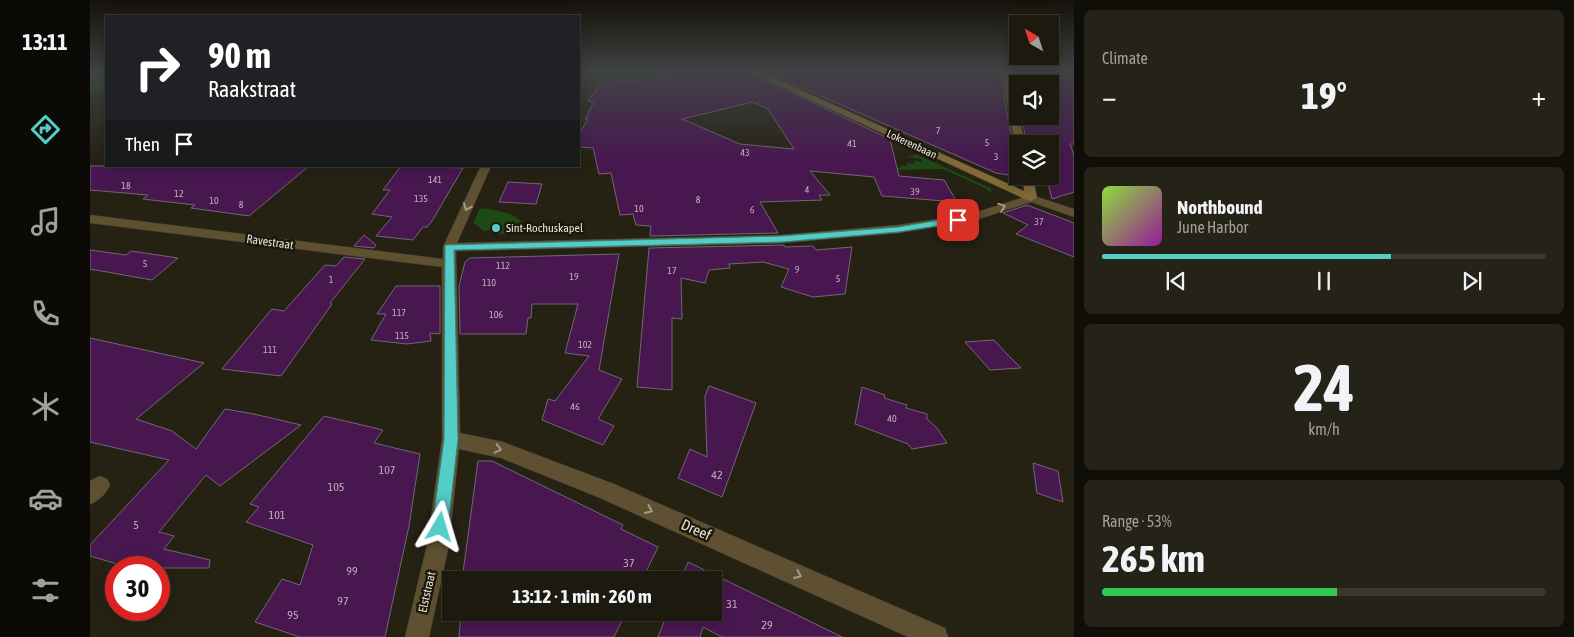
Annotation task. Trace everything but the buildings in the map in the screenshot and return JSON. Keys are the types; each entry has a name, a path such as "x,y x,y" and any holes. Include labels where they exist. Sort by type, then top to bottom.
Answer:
{"street":[{"name":"Lokerenbaan","path":"817,101 1031,198 1074,213"},
{"path":"1011,101 1018,135"},
{"name":"Elststraat","path":"417,637 438,545 451,439 449,247 486,167"},
{"path":"449,247 782,239 898,230 973,217 1031,198 1029,185"},
{"path":"1061,208 1074,204"},
{"name":"Ravestraat","path":"90,219 449,264"},
{"name":"Dreef","path":"451,439 503,450 607,491 936,637"}],"green space":[{"path":"916,154 993,191 989,192 987,189 943,169 884,170 880,166 901,168 900,165 914,164 914,161 922,162 921,159 908,157"},
{"path":"480,208 516,217 522,221 528,234 496,234 503,226 496,224 489,230 484,231 473,223"}],"place":[{"name":"Sint-Rochuskapel","path":"496,228"}],"route":[{"path":"440,527 451,439 449,247 782,239 898,230 958,220"}]}
